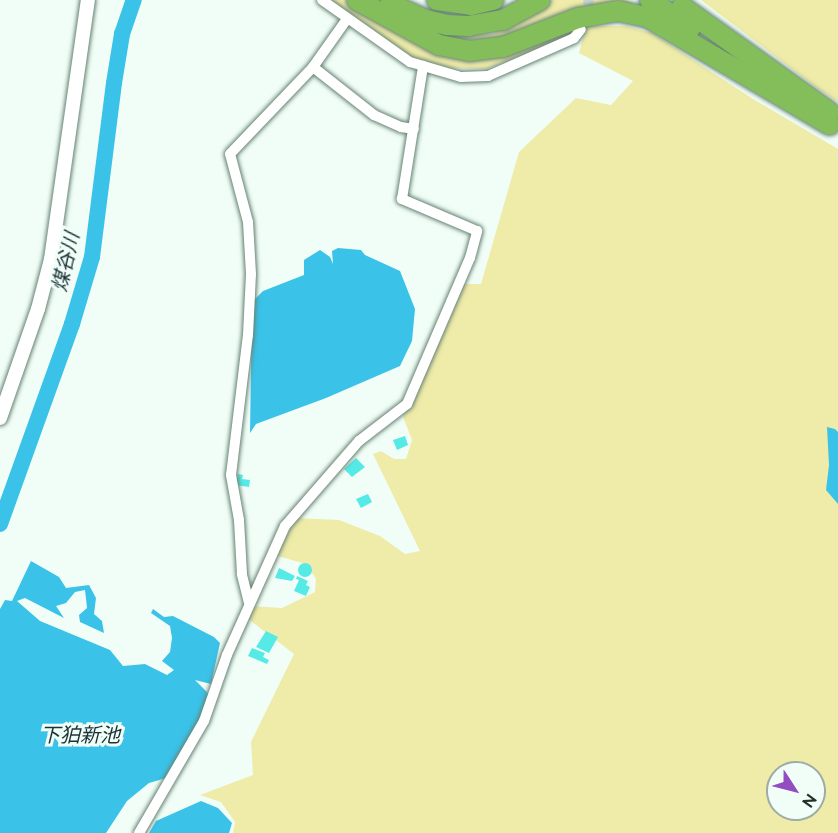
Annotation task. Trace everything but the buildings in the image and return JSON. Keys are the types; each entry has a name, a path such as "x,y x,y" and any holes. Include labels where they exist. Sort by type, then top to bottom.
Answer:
{"highway":[{"path":"357,0 383,6 439,45 469,51 503,47 578,18 618,11 647,17 835,125"},
{"path":"364,0 447,26 468,26 503,20 540,0"},
{"path":"401,0 441,16 469,18 496,13 525,0"},
{"path":"437,0 449,4 471,5 493,0"},
{"path":"650,0 835,125"},
{"path":"672,0 815,102"},
{"path":"683,0 783,73 815,102 835,125"}],"street":[{"path":"0,418 38,309 51,259 88,0"},
{"path":"322,0 410,62 461,76 488,76 574,38 581,29"},
{"path":"249,603 242,574 239,520 231,475 248,335 251,274 248,222 230,154 312,67 347,19"},
{"path":"139,833 204,721 227,655 285,526 359,441 407,404 470,258 477,231 402,199 423,66"},
{"path":"312,67 374,115 402,128 414,129"}],"shaded area":[{"path":"331,0 345,0 446,56 577,28 571,37 486,69 443,68 415,60"},
{"path":"552,0 627,0 642,10 496,39 457,39 437,32 492,34 536,13"},
{"path":"701,0 838,0 838,102 817,88"},
{"path":"586,26 626,26 652,33 753,99 838,149 838,833 233,833 235,822 221,802 200,795 253,775 251,742 294,654 247,618 249,606 282,608 315,592 316,579 306,564 274,555 295,518 339,520 380,536 405,554 420,551 373,454 381,451 394,459 406,459 412,440 403,417 463,284 481,284 519,152 576,98 611,105 633,81 579,53"}],"water":[{"path":"338,248 361,250 365,255 400,271 415,309 412,341 400,366 326,398 256,424 250,433 252,302 263,291 304,275 304,260 320,250 330,257 333,264 332,251"},
{"path":"827,427 838,432 838,504 826,490 829,465"},
{"name":"下狛新池","path":"31,561 59,577 66,588 89,585 96,598 94,614 102,621 104,633 80,622 79,615 87,608 85,590 75,592 66,603 56,606 64,618 25,598 17,601 40,621 110,650 123,666 145,664 167,675 174,670 162,661 170,652 172,638 170,626 151,613 153,609 164,617 173,616 214,637 220,643 211,684 195,680 207,692 210,699 201,723 166,778 149,783 127,801 106,833 0,833 0,609 5,600 12,601"},
{"path":"201,801 218,808 232,823 229,833 149,833 156,821"}],"waterway":[{"name":"煤谷川","path":"0,524 72,324 92,257 122,34 134,0"}],"tunnel":[{"path":"584,20 589,0"}]}
